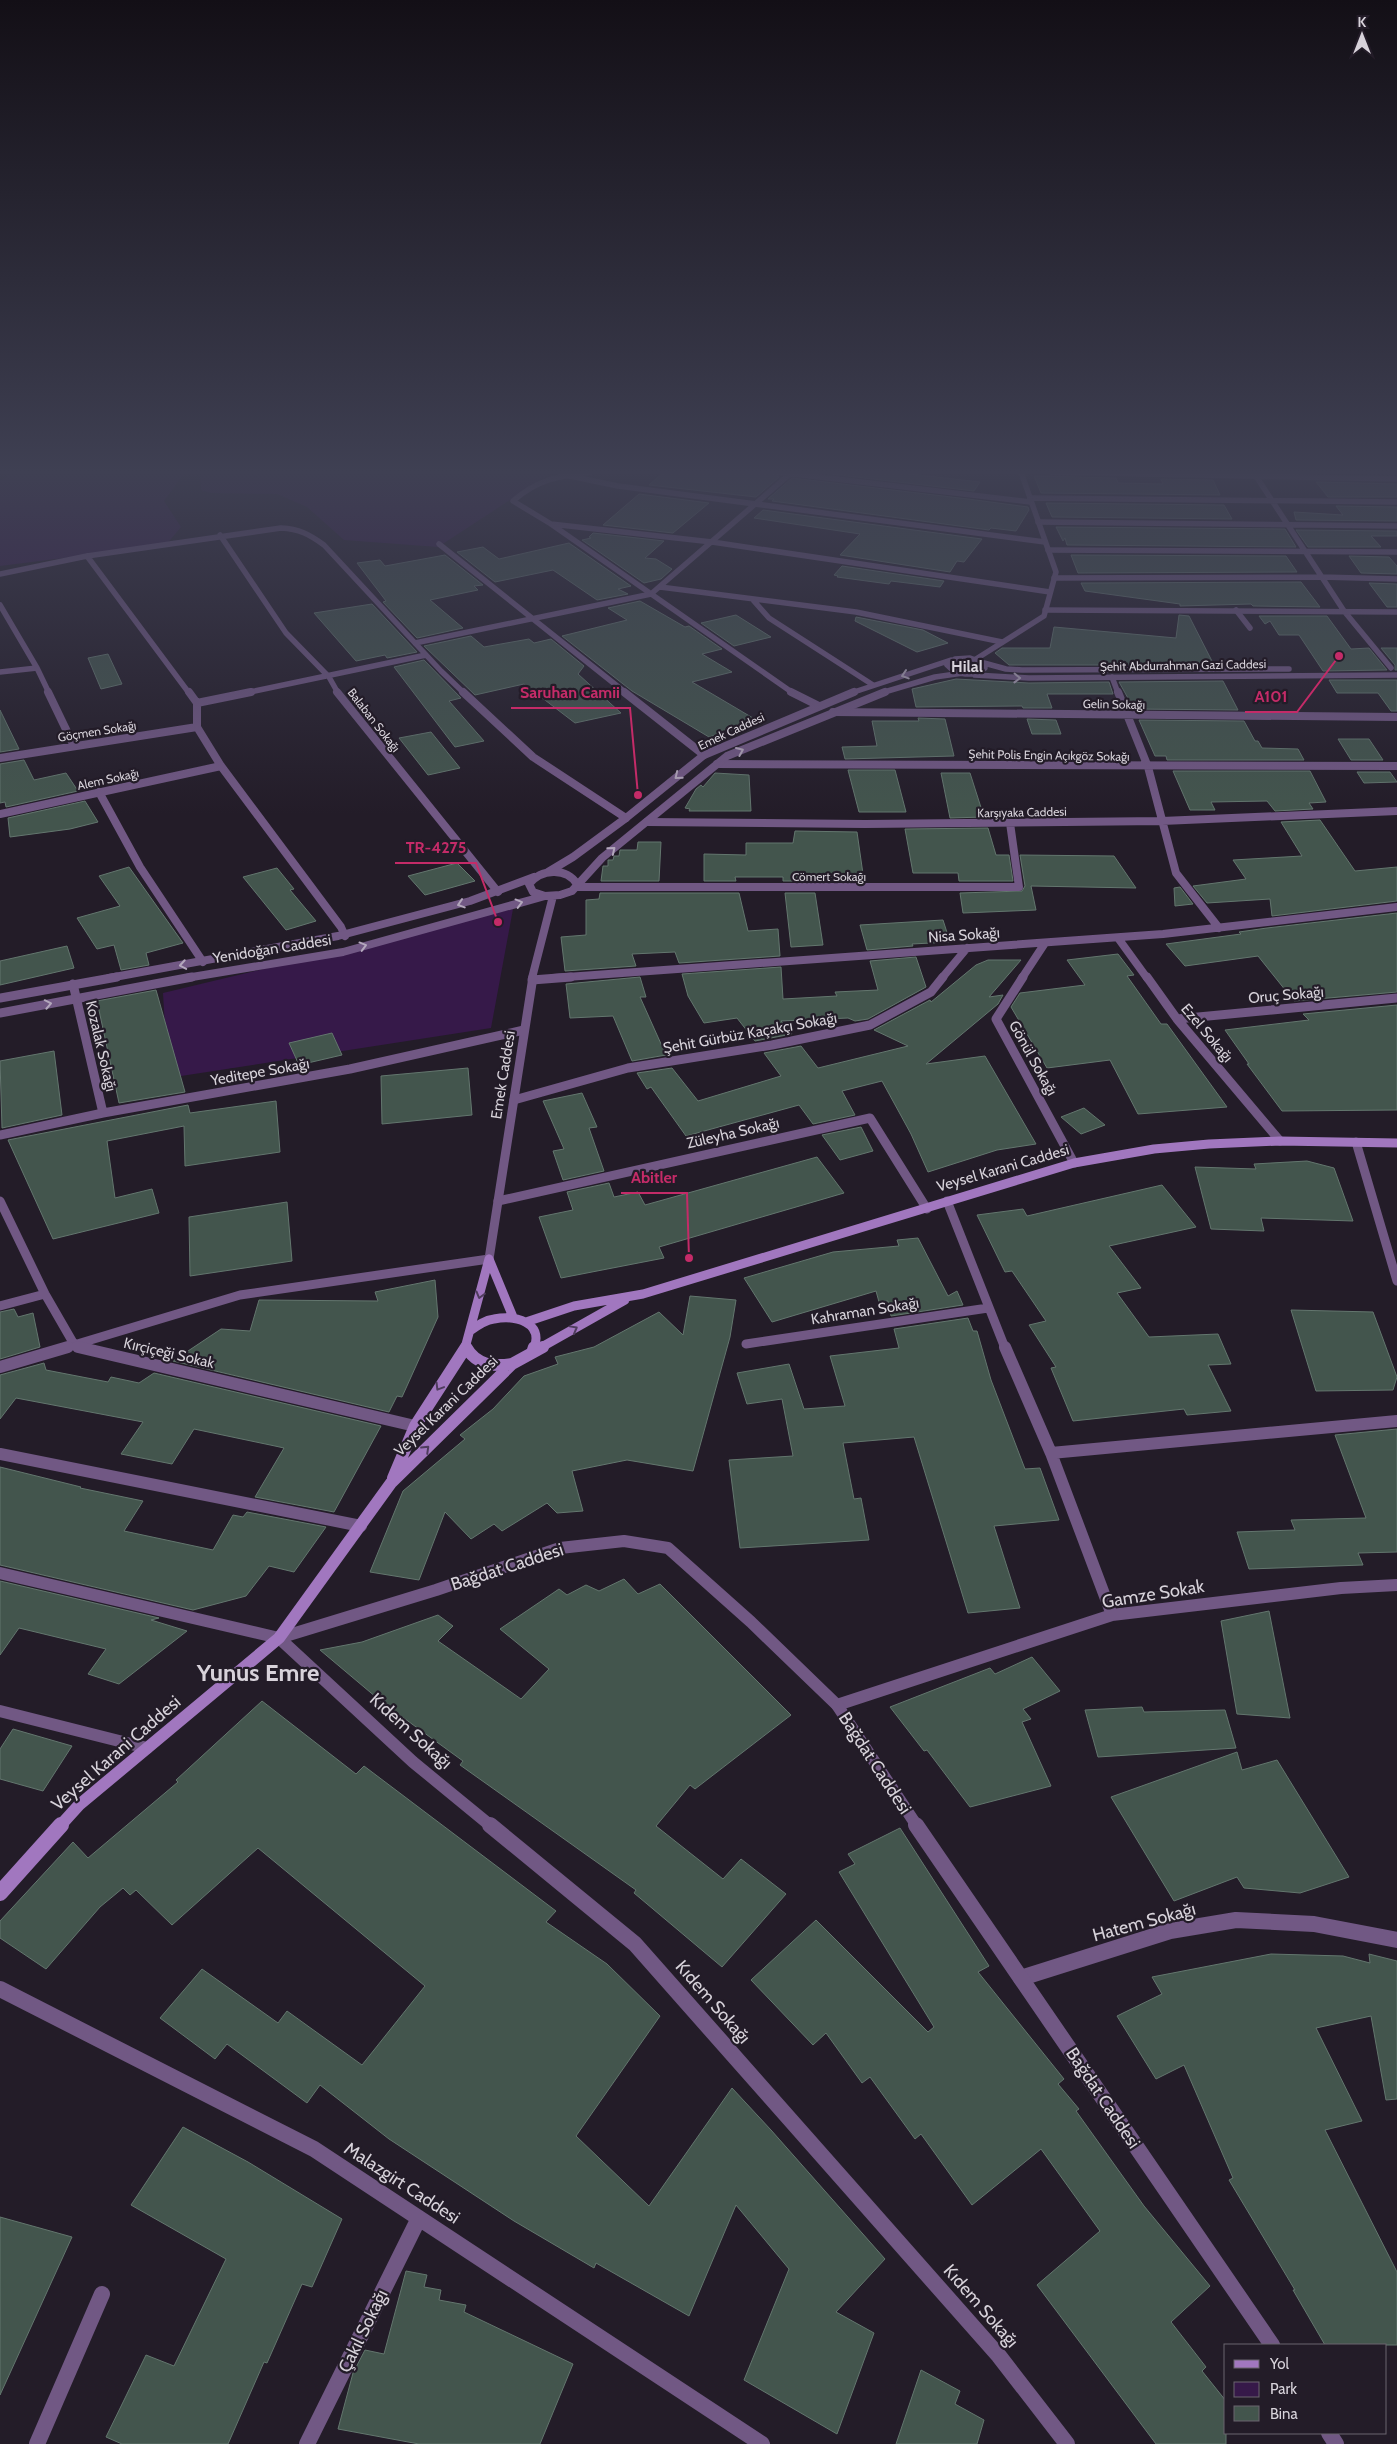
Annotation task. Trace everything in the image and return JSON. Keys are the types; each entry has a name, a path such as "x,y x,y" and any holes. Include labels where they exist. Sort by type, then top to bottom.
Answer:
{"main road":[{"name":"Veysel Karani Caddesi","path":"526,1322 574,1306 630,1297 1074,1163 1154,1149 1280,1141 1397,1143"},
{"name":"Veysel Karani Caddesi","path":"391,1483 415,1426 466,1346 489,1259"},
{"path":"489,1259 513,1317"},
{"name":"Veysel Karani Caddesi","path":"0,1893 79,1806 279,1638 391,1483 512,1364 524,1360 532,1353 630,1297"},
{"path":"470,1331 478,1324 491,1318 513,1317 526,1322 536,1332 537,1342 532,1353"},
{"path":"466,1346 472,1356 479,1362 494,1366 512,1364"}],"street":[{"path":"109,586 197,704 197,727 221,766 335,919 345,936"},
{"name":"Balaban Sokağı","path":"254,586 286,633 329,677 341,698 498,892"},
{"path":"363,586 426,656 533,757 626,818"},
{"path":"490,586 717,764"},
{"path":"640,586 791,692 831,712"},
{"path":"416,643 651,594 660,586"},
{"path":"660,586 753,600 856,612 1002,642"},
{"path":"1010,586 1050,592"},
{"path":"976,659 1044,616 1052,586"},
{"path":"1327,586 1344,611 1394,668"},
{"path":"753,600 769,618 873,685"},
{"path":"0,604 37,668 74,746"},
{"path":"1045,610 1397,612"},
{"path":"1236,610 1250,628"},
{"path":"197,704 426,656"},
{"name":"Emek Caddesi","path":"543,874 573,857 626,818 704,755 873,685 951,660 960,658 976,659"},
{"name":"Şehit Abdurrahman Gazi Caddesi","path":"976,659 1006,670 1394,668"},
{"path":"951,660 947,665 948,668 966,674 984,670 986,666 984,663"},
{"path":"0,672 37,668"},
{"name":"Emek Caddesi","path":"576,885 602,858 727,756 874,695 935,677 966,674"},
{"name":"Şehit Abdurrahman Gazi Caddesi","path":"966,674 1004,678 1397,675"},
{"path":"1112,677 1148,767 1176,873 1219,928"},
{"name":"Gelin Sokağı","path":"831,712 1397,717"},
{"name":"Göçmen Sokağı","path":"0,758 197,727"},
{"name":"Şehit Polis Engin Açıkgöz Sokağı","path":"717,764 1148,767 1397,766"},
{"name":"Alem Sokağı","path":"0,814 221,766"},
{"path":"99,792 140,867 203,962"},
{"name":"Karşıyaka Caddesi","path":"626,818 647,822 1010,823 1162,821 1397,811"},
{"name":"Cömert Sokağı","path":"576,885 1019,887 1010,823"},
{"path":"549,896 533,892 529,884 543,874 568,874 576,880 576,885"},
{"name":"Yenidoğan Caddesi","path":"0,998 345,936 420,917 498,892 543,874"},
{"name":"Yenidoğan Caddesi","path":"0,1013 343,952 549,896 567,894 576,885"},
{"name":"Emek Caddesi","path":"489,1259 532,980 549,896"},
{"name":"Nisa Sokağı","path":"532,980 1118,938 1397,907"},
{"name":"Ezel Sokağı","path":"1118,938 1177,1019 1280,1141"},
{"name":"Gönül Sokağı","path":"1045,943 996,1019 1074,1163"},
{"name":"Şehit Gürbüz Kaçakçı Sokağı","path":"514,1100 628,1068 772,1045 870,1025 931,992 967,948"},
{"name":"Kozalak Sokağı","path":"73,984 102,1113"},
{"name":"Oruç Sokağı","path":"1177,1019 1397,998"},
{"name":"Yeditepe Sokağı","path":"0,1135 102,1113 350,1069 524,1030"},
{"name":"Züleyha Sokağı","path":"498,1200 870,1118 927,1208"},
{"path":"1356,1142 1397,1281"},
{"path":"0,1201 45,1294 75,1346"},
{"path":"947,1201 988,1308 1051,1453 1112,1615"},
{"path":"0,1368 240,1295 489,1259"},
{"path":"0,1306 45,1294"},
{"name":"Kahraman Sokağı","path":"746,1344 988,1308"},
{"name":"Kırçiçeği Sokak","path":"75,1346 415,1426"},
{"path":"1051,1453 1397,1421"},
{"path":"0,1454 361,1526"},
{"name":"Bağdat Caddesi","path":"279,1638 436,1590 560,1548 624,1541 668,1548 751,1622 836,1704 1271,2344"},
{"path":"0,1573 279,1638"},
{"name":"Gamze Sokak","path":"836,1704 1112,1615 1340,1588 1397,1585"},
{"name":"Kıdem Sokağı","path":"279,1638 413,1762 635,1944 999,2356 1067,2444"},
{"path":"0,1711 147,1748"},
{"name":"Hatem Sokağı","path":"1021,1978 1170,1930 1236,1920 1314,1924 1397,1940"},
{"name":"Malazgirt Caddesi","path":"0,1989 314,2149 762,2444"},
{"name":"Çakıl Sokağı","path":"307,2444 419,2218"},
{"path":"37,2444 102,2294"}],"green space":[{"path":"513,909 491,1028 168,1078 163,993"}],"building":[{"path":"375,586 474,586 478,590 430,600 463,628 417,638 383,602 386,601"},
{"path":"577,586 631,586 618,589 628,594 597,600"},
{"path":"1083,586 1304,586 1320,607 1253,606 1251,604 1180,606 1180,604 1085,591"},
{"path":"1371,586 1397,586 1397,607 1387,607"},
{"path":"640,601 685,627 689,626 722,649 702,654 732,672 692,682 758,721 709,737 632,691 562,636 627,620 608,608"},
{"path":"372,604 417,652 387,658 385,655 356,661 314,613"},
{"path":"736,615 771,637 734,646 701,623"},
{"path":"1179,615 1189,616 1214,665 1009,665 995,653 1002,648 1050,648 1054,627 1176,638"},
{"path":"1259,616 1327,616 1351,649 1369,648 1387,670 1323,671 1299,635 1279,635 1270,621 1265,624"},
{"path":"856,617 923,630 948,643 917,652 855,621"},
{"path":"471,636 484,647 529,639 534,643 551,639 584,666 578,674 621,713 575,723 524,684 475,695 424,646"},
{"path":"1381,648 1397,648 1397,670 1395,670 1395,665"},
{"path":"108,654 122,684 101,689 88,658"},
{"path":"424,660 461,698 449,701 484,741 455,747 394,667"},
{"path":"956,679 1029,683 1109,682 1113,694 1047,694 1052,708 1023,708 1022,706 916,707 912,689"},
{"path":"1329,680 1397,680 1397,711 1391,711 1378,693 1337,693"},
{"path":"1223,681 1238,710 1134,709 1119,682"},
{"path":"0,710 19,749 0,752"},
{"path":"918,718 945,719 954,756 845,759 842,747 877,746 872,721 919,721"},
{"path":"1027,719 1056,720 1061,734 1032,734"},
{"path":"1139,720 1244,721 1255,741 1258,741 1262,748 1298,749 1304,760 1167,760 1166,756 1155,756"},
{"path":"431,732 460,768 428,775 399,738"},
{"path":"1338,739 1369,739 1383,760 1351,760"},
{"path":"24,760 34,780 66,773 78,791 6,807 5,802 0,803 0,764"},
{"path":"848,770 895,770 906,812 859,812"},
{"path":"1173,771 1310,771 1326,802 1309,803 1313,809 1275,811 1267,801 1211,802 1215,810 1190,810"},
{"path":"1357,772 1390,772 1397,782 1364,783"},
{"path":"715,773 749,775 751,811 689,811 690,809 685,808 696,789 701,785 703,787"},
{"path":"941,773 970,773 984,817 950,818"},
{"path":"85,801 98,822 70,829 10,837 8,818"},
{"path":"1320,820 1355,871 1397,867 1397,901 1272,916 1270,899 1207,903 1193,886 1246,879 1233,860 1302,856 1281,822"},
{"path":"988,828 996,855 1009,855 1013,881 959,881 958,873 913,873 905,829"},
{"path":"795,831 857,832 863,874 861,874 861,877 813,877 814,881 783,881 783,877 735,877 736,881 704,881 704,854 746,855 746,843 793,843"},
{"path":"638,842 661,842 659,881 601,881 603,866 608,866 608,860 613,860 614,856 619,856 620,850 637,850"},
{"path":"1020,855 1114,856 1136,888 1031,886 1036,910 963,913 960,893 1022,891 1025,886"},
{"path":"457,863 475,881 425,895 408,876"},
{"path":"129,867 183,943 146,953 149,965 121,970 114,945 97,949 77,918 120,906 99,876"},
{"path":"277,868 294,889 290,890 316,921 286,930 243,877"},
{"path":"1180,887 1193,904 1175,906 1174,888"},
{"path":"600,893 739,893 748,931 778,929 780,956 679,963 675,952 632,954 636,966 565,971 561,937 586,935 586,900 599,899"},
{"path":"785,893 815,893 823,945 791,947"},
{"path":"1397,913 1397,992 1294,1001 1258,956 1185,966 1166,944 1241,934 1239,932 1267,928"},
{"path":"943,920 950,942 912,944 913,946 867,950 860,925"},
{"path":"67,946 74,968 0,985 0,961"},
{"path":"1118,954 1134,975 1127,976 1161,1024 1167,1024 1227,1107 1138,1114 1110,1060 1047,1068 1011,1007 1020,993 1085,985 1067,960"},
{"path":"916,957 926,987 868,1019 855,1021 848,1018 781,1021 792,1034 755,1041 737,1018 704,1023 688,996 682,974 781,967 783,999 837,996 835,992 878,990 870,961"},
{"path":"988,960 1021,960 989,997 1003,995 998,1004 926,1064 985,1056 1036,1144 997,1150 928,1172 911,1134 882,1081 842,1091 855,1115 813,1124 799,1105 686,1136 651,1087 647,1089 637,1073 672,1068 698,1101 781,1076 764,1053 801,1046 818,1068 908,1046 874,1030 930,1000 931,1002 976,965"},
{"path":"640,977 646,997 640,997 666,1055 632,1061 613,1016 570,1018 566,984"},
{"path":"156,990 185,1092 119,1103 97,1001"},
{"path":"1397,1005 1397,1110 1282,1111 1247,1064 1249,1064 1225,1030 1309,1020 1303,1014"},
{"path":"332,1033 342,1055 299,1065 289,1043"},
{"path":"54,1051 62,1115 2,1128 0,1061"},
{"path":"468,1068 472,1115 382,1124 381,1076"},
{"path":"582,1093 597,1127 589,1128 604,1171 563,1180 553,1151 564,1149 543,1101"},
{"path":"276,1101 280,1152 185,1166 184,1126 107,1141 115,1198 152,1189 159,1213 53,1239 8,1140 188,1105 190,1113"},
{"path":"1084,1108 1105,1125 1081,1134 1061,1117"},
{"path":"861,1127 873,1151 840,1160 822,1135"},
{"path":"817,1157 844,1193 659,1247 664,1258 561,1278 539,1217 573,1210 567,1192 609,1183 614,1197 638,1192 645,1205"},
{"path":"1307,1161 1334,1168 1353,1221 1261,1218 1264,1231 1211,1229 1195,1167 1256,1169 1254,1164"},
{"path":"1162,1185 1196,1227 1109,1246 1141,1288 1117,1293 1149,1337 1218,1334 1231,1364 1208,1365 1231,1411 1187,1415 1184,1409 1073,1421 1051,1368 1056,1367 1029,1325 1046,1321 1012,1271 1005,1272 977,1215 1023,1209 1027,1216"},
{"path":"287,1202 292,1261 190,1276 189,1217"},
{"path":"918,1238 948,1296 957,1291 963,1305 891,1316 888,1301 879,1302 876,1291 772,1322 744,1278 833,1252 899,1246 897,1240"},
{"path":"435,1280 438,1317 402,1397 397,1396 389,1412 173,1361 221,1329 250,1331 259,1300 378,1301 375,1292"},
{"path":"690,1296 736,1300 730,1337 693,1471 627,1460 572,1471 583,1511 557,1513 547,1503 502,1531 494,1524 471,1539 445,1512 419,1580 370,1572 403,1491 465,1439 460,1435 493,1409 524,1376 558,1364 555,1357 594,1347 659,1312 683,1335"},
{"path":"14,1309 18,1317 33,1313 40,1347 0,1359 0,1312"},
{"path":"1291,1310 1373,1312 1397,1377 1393,1390 1316,1391"},
{"path":"968,1318 973,1331 977,1331 991,1380 1025,1469 1040,1468 1059,1520 994,1526 1020,1608 968,1613 914,1437 843,1443 854,1499 861,1498 869,1540 740,1548 729,1460 793,1456 782,1399 747,1404 737,1373 789,1364 804,1409 845,1406 830,1356 899,1348 894,1329"},
{"path":"44,1363 46,1370 108,1382 111,1377 139,1383 154,1373 381,1426 334,1512 255,1497 284,1448 194,1429 172,1464 121,1454 143,1422 16,1398 0,1419 0,1375"},
{"path":"1397,1429 1397,1552 1358,1553 1363,1565 1249,1569 1237,1532 1295,1530 1291,1520 1366,1518 1335,1435"},
{"path":"0,1467 80,1488 143,1501 124,1531 213,1550 233,1515 243,1517 247,1512 326,1527 294,1572 269,1566 246,1596 193,1610 0,1565"},
{"path":"624,1579 638,1594 660,1584 791,1715 695,1789 690,1785 656,1826 723,1879 741,1859 786,1894 722,1967 634,1893 636,1890 460,1765 463,1761 383,1703 320,1650 362,1642 438,1615 453,1626 438,1641 521,1699 549,1669 500,1629 559,1589 567,1595 586,1585 599,1591"},
{"path":"0,1581 159,1618 151,1620 187,1631 119,1684 88,1674 106,1649 19,1628 0,1655"},
{"path":"1269,1611 1290,1718 1237,1714 1221,1621"},
{"path":"1032,1657 1060,1691 1023,1709 1031,1719 1022,1722 1051,1786 970,1807 927,1750 924,1751 890,1707 990,1668 995,1674"},
{"path":"262,1701 356,1774 364,1766 556,1911 546,1922 607,1964 660,2016 576,2136 649,2206 732,2088 885,2259 836,2312 874,2333 837,2434 744,2380 789,2269 736,2205 689,2316 596,2263 594,2268 514,2221 389,2139 320,2085 307,2103 227,2044 215,2059 160,2018 202,1969 278,2023 287,2011 362,2065 425,1986 258,1848 172,1925 136,1890 130,1895 123,1888 100,1907 46,1969 0,1938 0,1921 73,1842 88,1858 178,1782 176,1780"},
{"path":"1142,1707 1144,1712 1225,1710 1236,1748 1098,1757 1085,1710"},
{"path":"13,1729 72,1746 43,1791 0,1779 0,1749"},
{"path":"1237,1752 1242,1770 1277,1760 1349,1877 1300,1893 1244,1888 1237,1877 1174,1901 1111,1797"},
{"path":"900,1828 989,1966 978,1972 1064,2079 1058,2084 1079,2109 1076,2111 1144,2206 1210,2286 1171,2322 1206,2367 1202,2371 1224,2398 1224,2434 1226,2434 1226,2444 1156,2444 1037,2285 1100,2231 1041,2149 972,2205 921,2134 915,2139 870,2077 862,2083 826,2033 813,2045 751,1980 816,1920 928,2032 934,2027 839,1872 855,1864 848,1854"},
{"path":"1271,1954 1343,1956 1370,1963 1369,1954 1397,1961 1397,2099 1386,2100 1371,2016 1316,2028 1362,2121 1325,2130 1397,2272 1397,2345 1324,2344 1293,2290 1295,2290 1229,2180 1233,2178 1184,2065 1156,2079 1117,2016 1162,1994 1152,1977"},
{"path":"183,2127 248,2162 342,2219 312,2287 302,2284 267,2363 264,2362 228,2444 122,2444 106,2437 146,2355 174,2366 226,2259 131,2205"},
{"path":"0,2217 72,2237 0,2395"},
{"path":"406,2271 427,2275 424,2287 441,2290 439,2300 466,2305 464,2312 573,2364 540,2444 419,2444 338,2429 353,2373 365,2350 384,2354"},
{"path":"921,2370 960,2391 955,2404 984,2420 977,2444 896,2444"}],"place":[{"name":"A101","path":"1339,656"},
{"name":"Saruhan Camii","path":"638,795"},
{"name":"TR-4275","path":"498,922"},
{"name":"Abitler","path":"689,1258"}],"district":[{"name":"Hilal","path":"967,666"},
{"name":"Yunus Emre","path":"258,1672"}]}
